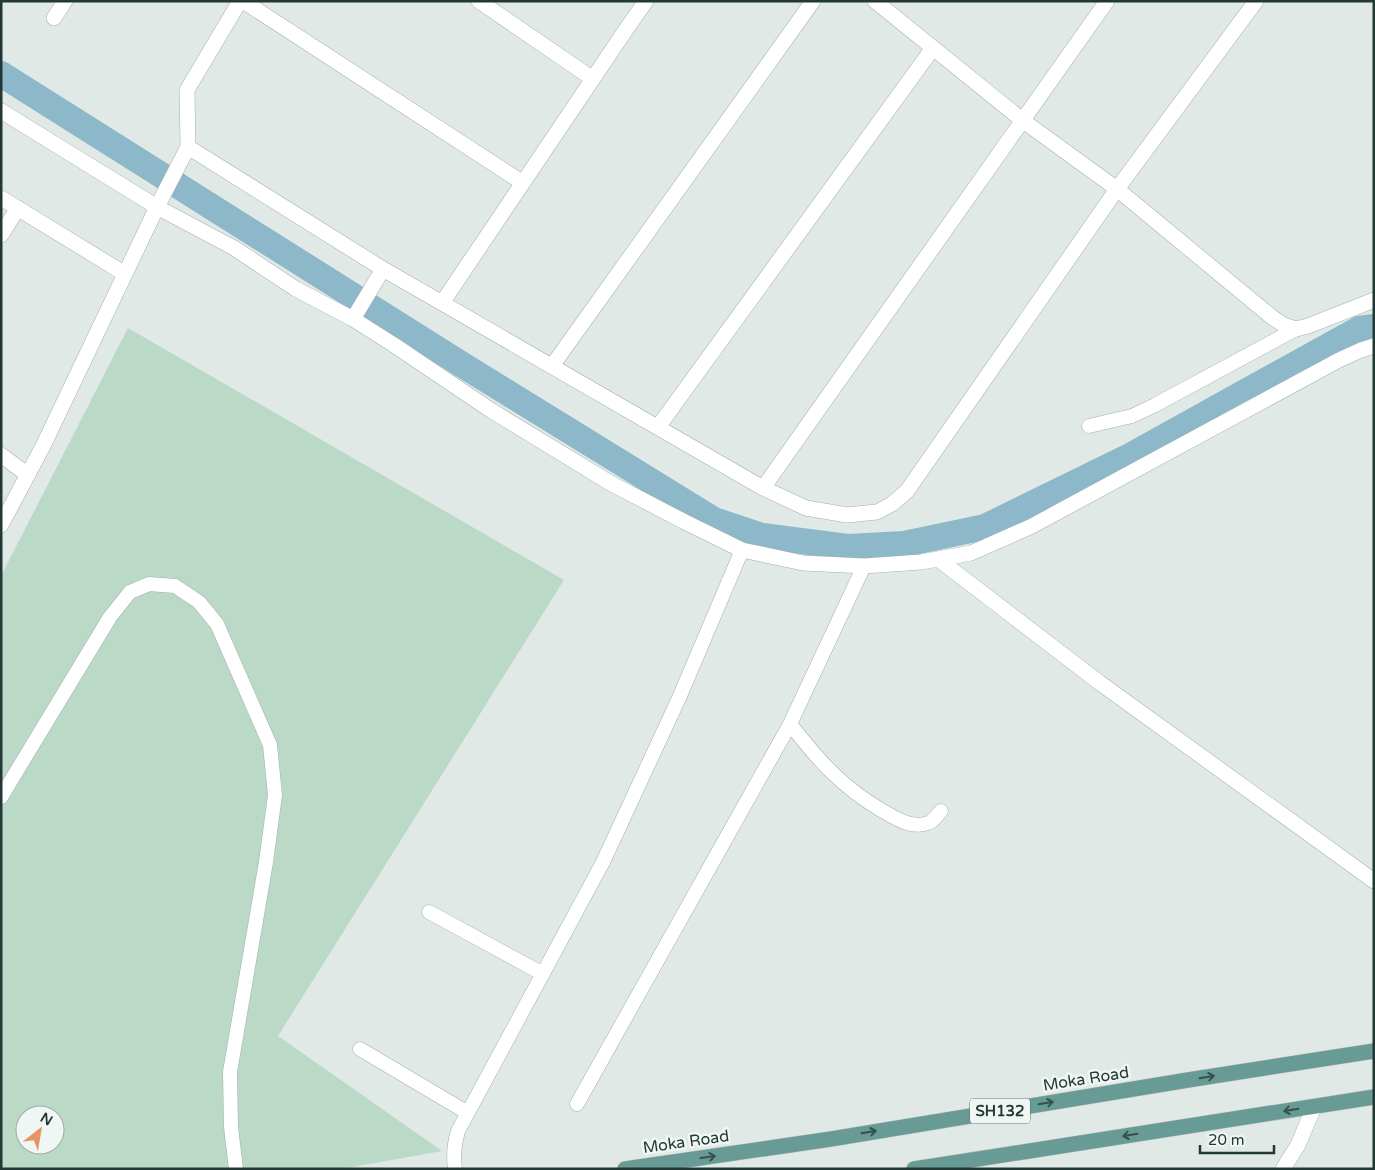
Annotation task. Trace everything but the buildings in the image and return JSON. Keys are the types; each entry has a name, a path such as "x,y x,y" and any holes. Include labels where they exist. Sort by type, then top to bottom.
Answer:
{"main road":[{"name":"Moka Road","path":"625,1169 830,1139 1374,1051"},
{"path":"914,1169 1374,1098"}],"street":[{"path":"54,18 65,1"},
{"path":"1,525 43,446 157,207 188,147 187,90 241,1 523,183"},
{"path":"479,1 593,78"},
{"path":"442,303 646,1"},
{"path":"552,366 813,1"},
{"path":"875,1 1022,120 1117,190 1284,325 1296,329 1308,326 1374,300"},
{"path":"763,488 1107,1"},
{"path":"188,147 379,275 442,303 763,488 806,508 847,515 877,512 892,504 907,491 1117,190 1256,1"},
{"path":"658,427 932,48"},
{"path":"1,111 157,207 234,248 296,290 356,314 394,345 492,411 612,484 742,550 803,563 864,566 921,562 971,553 1032,526 1339,360 1374,346"},
{"path":"1,198 125,274"},
{"path":"1,235 18,208"},
{"path":"356,314 379,275"},
{"path":"1,455 28,475"},
{"path":"938,559 1100,684 1374,881"},
{"path":"1283,1169 1298,1145 1314,1107"}],"lane":[{"path":"1089,426 1132,416 1296,329"},
{"path":"454,1169 454,1143 458,1132 603,862 679,698 742,550"},
{"path":"577,1104 790,724 864,566"},
{"path":"1,797 110,616 130,592 149,584 175,586 199,602 217,624 270,745 275,795 266,862 230,1072 231,1127 236,1169"},
{"path":"790,724 812,752 837,778 857,794 897,820 915,825 929,823 941,810"},
{"path":"429,912 543,974"},
{"path":"360,1049 468,1113"}],"green space":[{"path":"128,328 564,580 278,1036 442,1151 341,1169 1,1169 1,576"}],"waterway":[{"path":"1,74 461,364 714,520 762,536 848,547 904,544 985,527 1128,457 1359,329 1374,327"}]}
